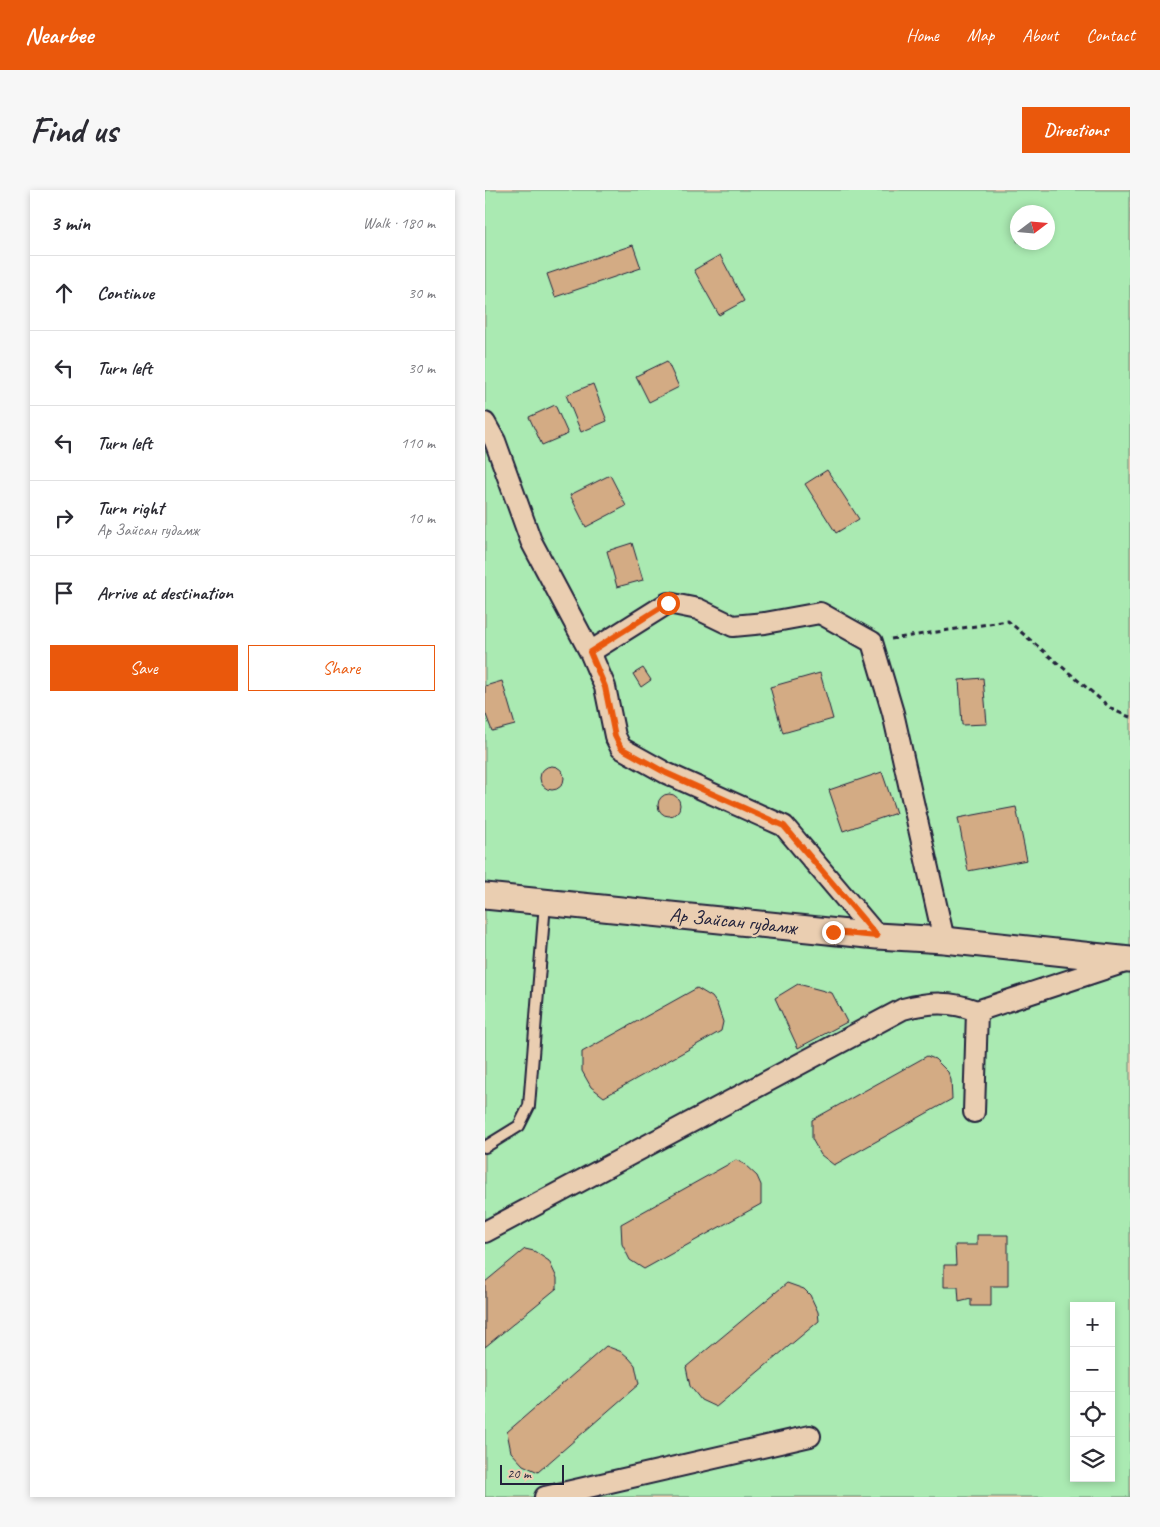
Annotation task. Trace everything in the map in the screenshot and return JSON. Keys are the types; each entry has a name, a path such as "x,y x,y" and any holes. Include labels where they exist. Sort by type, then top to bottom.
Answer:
{"street":[{"path":"485,423 495,441 531,541 590,652 605,687 615,736 621,748 666,773 784,826 877,936"},
{"path":"590,652 668,603 698,609 733,626 765,623 820,613 872,642 893,713 944,940"},
{"name":"Ар Зайсан гудамж","path":"485,896 877,936 944,940 1130,960"},
{"path":"485,1232 903,1009 926,1003 944,1003 957,1004 977,1010 1130,960"},
{"path":"974,1112 977,1010"},
{"path":"545,1497 810,1436"}],"lane":[{"path":"485,1147 519,1126 529,1106 545,902"}],"path":[{"path":"872,642 1008,621 1113,710 1130,717"}],"green space":[{"path":"485,190 1130,190 1130,1497 485,1497"}],"building":[{"path":"633,245 641,268 555,297 547,274"},
{"path":"720,255 744,301 719,315 694,270"},
{"path":"667,361 679,387 649,402 636,376"},
{"path":"593,384 607,421 581,432 566,395"},
{"path":"555,405 568,434 542,445 529,417"},
{"path":"827,470 859,519 836,533 805,484"},
{"path":"610,475 626,506 586,527 570,495"},
{"path":"632,543 643,580 617,587 607,551"},
{"path":"643,668 651,680 641,687 633,674"},
{"path":"820,673 833,719 783,733 770,687"},
{"path":"983,678 987,724 962,725 959,680"},
{"path":"502,681 515,725 492,731 485,712 485,686"},
{"path":"547,766 557,766 564,773 564,783 557,790 547,790 540,783 540,773"},
{"path":"882,772 896,813 843,831 829,790"},
{"path":"665,794 673,794 680,801 680,809 673,816 665,816 658,809 658,801"},
{"path":"1016,807 1027,860 968,871 958,818"},
{"path":"798,984 832,993 847,1022 798,1048 775,998"},
{"path":"697,988 712,997 717,1004 723,1022 721,1031 604,1097 591,1087 582,1071 582,1052"},
{"path":"927,1056 935,1059 948,1072 951,1080 952,1099 834,1165 821,1155 812,1139 812,1120"},
{"path":"736,1160 744,1164 757,1176 761,1185 761,1204 644,1269 630,1260 622,1244 621,1224"},
{"path":"977,1235 1008,1235 1008,1286 991,1286 991,1306 971,1306 971,1299 959,1302 958,1287 944,1287 944,1265 956,1265 955,1245 977,1245"},
{"path":"525,1249 534,1251 549,1261 557,1278 557,1288 485,1347 485,1282"},
{"path":"787,1283 804,1289 810,1295 818,1312 819,1321 716,1407 701,1400 690,1386 686,1367"},
{"path":"606,1346 622,1352 629,1358 635,1365 639,1384 538,1472 523,1465 511,1452 507,1432"}],"route":[{"path":"668,603 590,652 605,687 615,736 621,748 666,773 770,818 784,826 797,839 877,936 833,932"}]}
